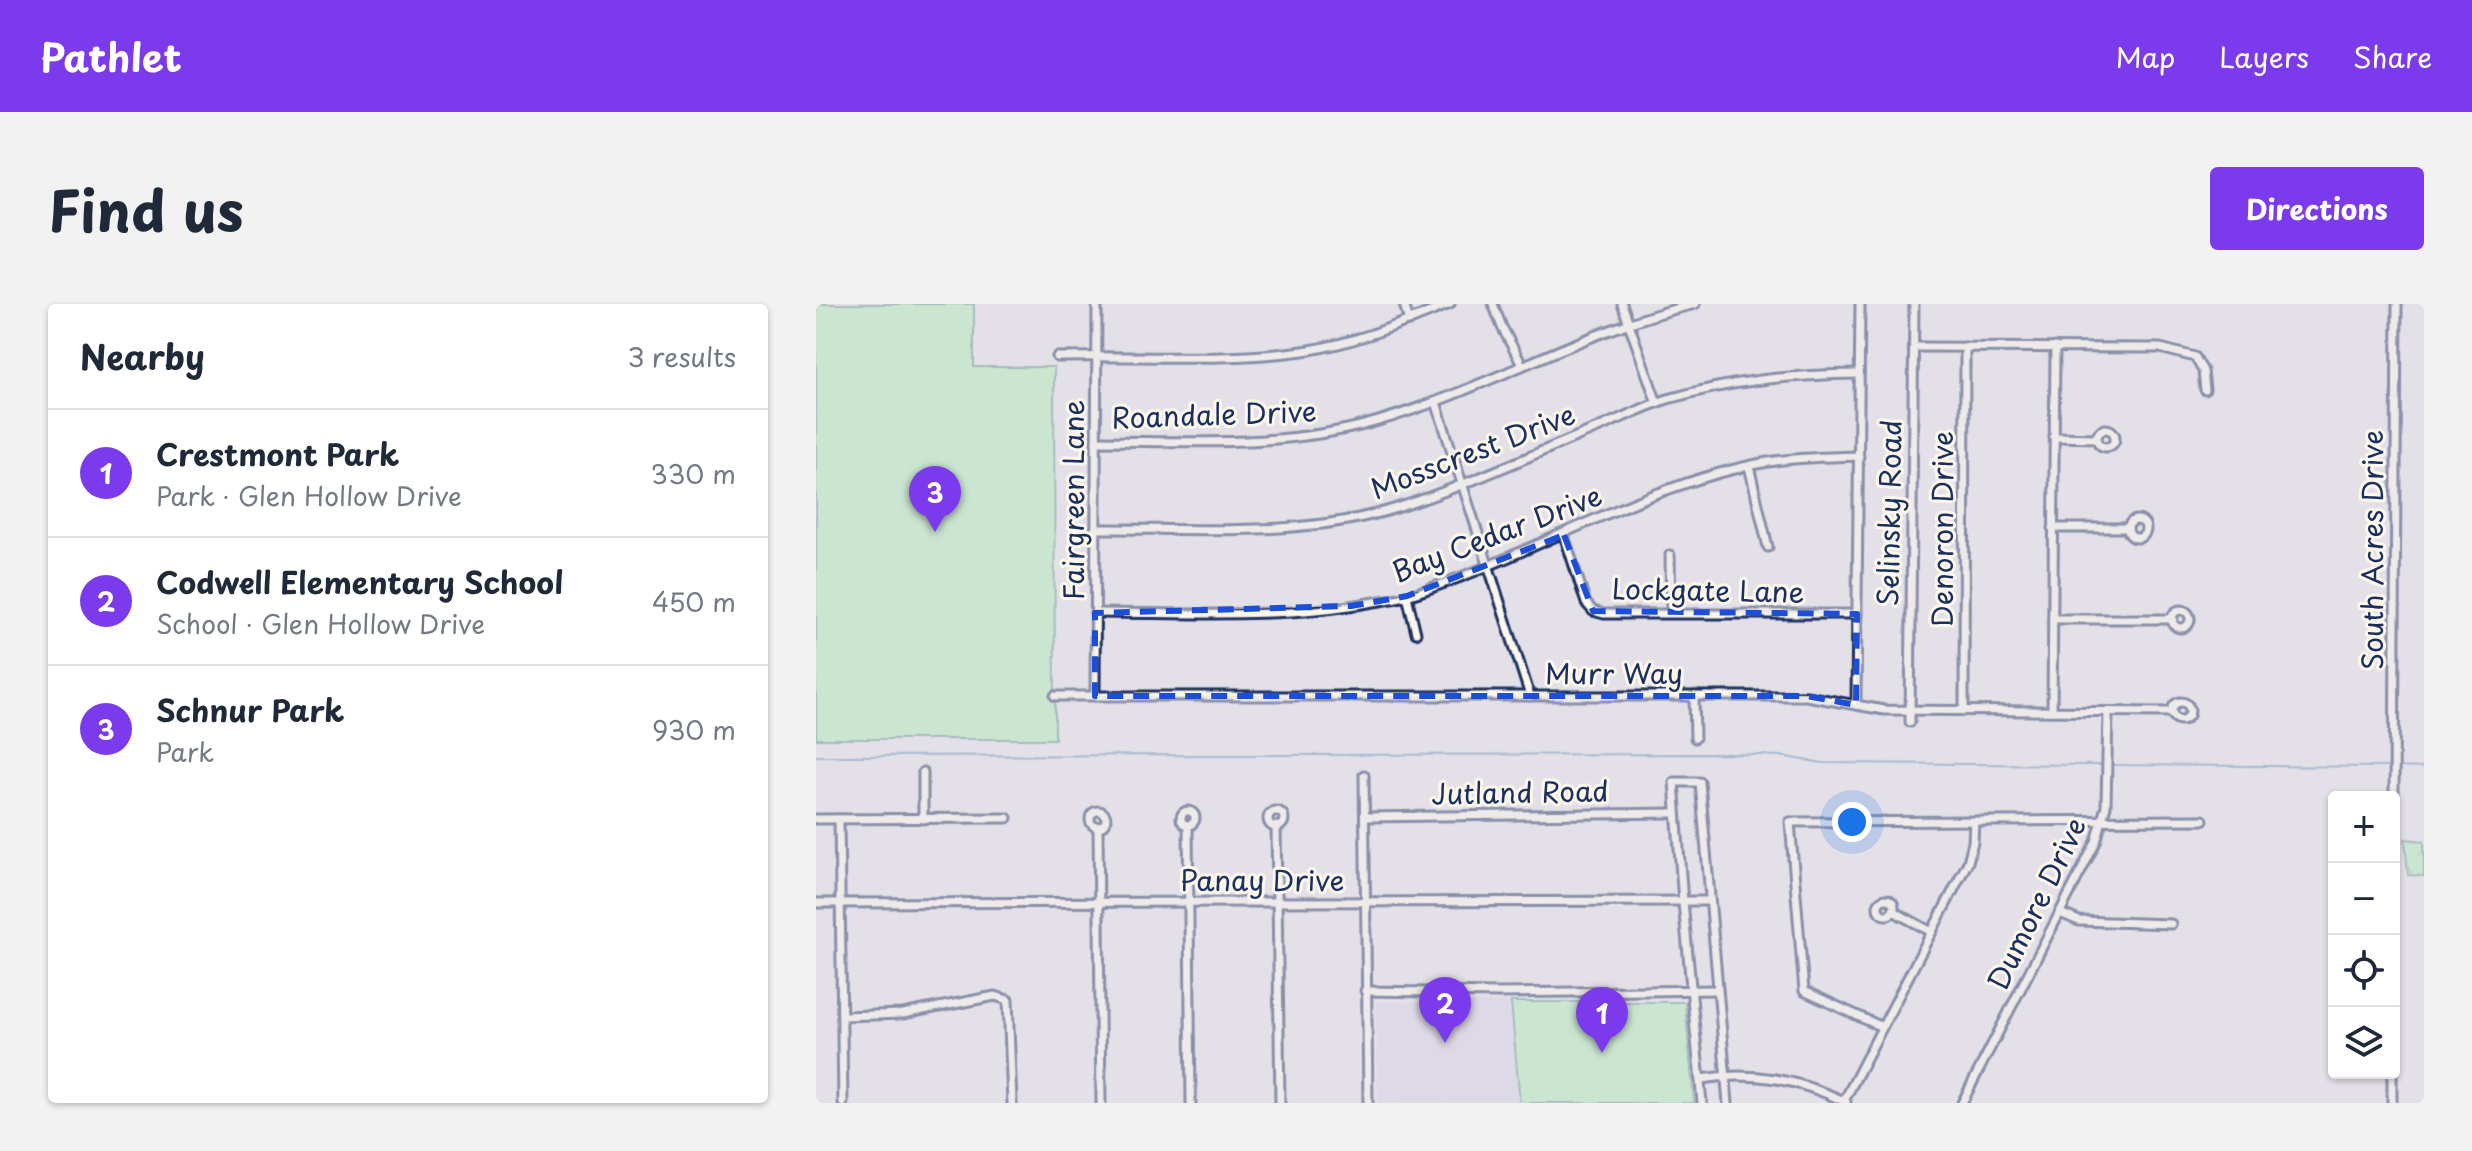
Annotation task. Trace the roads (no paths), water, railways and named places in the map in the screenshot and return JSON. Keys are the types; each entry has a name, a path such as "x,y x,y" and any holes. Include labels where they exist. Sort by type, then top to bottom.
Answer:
{"street":[{"name":"Fairgreen Lane","path":"1095,696 1097,304"},
{"path":"1404,304 1409,321"},
{"path":"1057,357 1226,356 1305,351 1351,341 1450,304"},
{"path":"1493,304 1522,365"},
{"path":"1622,304 1657,403"},
{"name":"Roandale Drive","path":"1096,441 1288,439 1373,422 1436,402 1629,322 1695,304"},
{"path":"1856,705 1860,304"},
{"name":"Selinsky Road","path":"1910,722 1914,304"},
{"name":"South Acres Drive","path":"2394,791 2397,304"},
{"path":"1914,347 2172,350 2195,357 2203,371 2205,390"},
{"name":"Denoron Drive","path":"1964,711 1965,347"},
{"path":"2052,711 2055,347"},
{"name":"Mosscrest Drive","path":"1095,529 1292,527 1353,519 1461,484 1657,403 1741,381 1791,375 1859,374"},
{"path":"1436,402 1530,696"},
{"path":"2054,437 2097,438"},
{"name":"Bay Cedar Drive","path":"1095,613 1301,612 1407,596 1488,567 1645,499 1749,466 1791,458 1859,456"},
{"path":"1749,466 1768,547"},
{"path":"2053,528 2128,528"},
{"name":"Lockgate Lane","path":"1564,535 1586,603 1593,611 1604,614 1857,614"},
{"path":"1670,555 1671,613"},
{"path":"1407,596 1416,633"},
{"path":"2053,619 2173,619"},
{"name":"Murr Way","path":"1055,696 1806,696 1910,711 2172,712"},
{"path":"1362,696 1363,708"},
{"path":"1694,696 1695,738"},
{"name":"Dumore Drive","path":"1962,1103 2096,842 2103,820 2108,771 2108,712"},
{"path":"923,772 923,819"},
{"path":"1364,775 1368,1103"},
{"path":"1702,1103 1674,782 1700,782 1728,1103"},
{"name":"Jutland Road","path":"1365,817 1676,813"},
{"path":"816,819 1007,818"},
{"path":"839,819 843,1103"},
{"path":"1882,1027 1804,991 1790,822 2203,820"},
{"path":"1700,1079 1726,1075 1783,1078 1846,1102 1968,862 1974,821"},
{"path":"1188,825 1191,1103"},
{"path":"1276,826 1280,1103"},
{"path":"1098,827 1101,1103"},
{"name":"Panay Drive","path":"816,903 1708,901"},
{"path":"1893,911 1932,932"},
{"path":"2060,913 2079,921 2171,924"},
{"path":"1365,991 1717,990"},
{"path":"843,1016 903,1014 995,996 1008,1000 1012,1103"},
{"path":"2392,1079 2392,1103"}],"waterway":[{"path":"816,756 1737,754 1780,756 1823,763 2390,767"},
{"path":"2396,767 2424,768"}],"place":[{"name":"Schnur Park","path":"935,532"},
{"name":"Codwell Elementary School","path":"1445,1043"},
{"name":"Crestmont Park","path":"1602,1053"}]}
